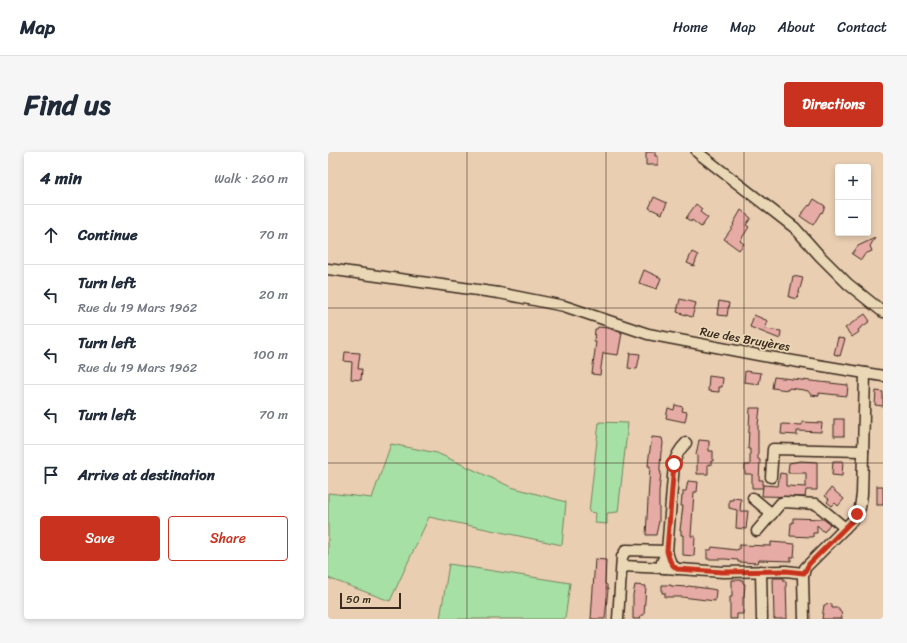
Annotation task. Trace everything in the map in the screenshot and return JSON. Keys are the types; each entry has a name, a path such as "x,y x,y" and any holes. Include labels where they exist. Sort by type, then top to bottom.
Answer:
{"street":[{"path":"698,153 795,228 848,284 883,312"},
{"name":"Rue des Bruyères","path":"328,269 499,293 564,306 648,334 883,376"},
{"path":"804,619 804,573 809,564 857,514 861,502 865,373"},
{"path":"677,569 672,566 667,551 674,464 680,449 686,443"},
{"path":"770,477 773,449 863,451"},
{"path":"753,498 772,514"},
{"path":"757,531 781,503 784,502 816,504 845,528"},
{"path":"618,619 623,553 626,550 667,551"},
{"path":"665,568 662,562 667,551"},
{"path":"622,566 723,572 786,571 804,573"},
{"path":"761,571 762,619"}],"green space":[{"path":"599,422 628,423 618,512 607,513 607,524 595,523 596,513 589,512"},
{"path":"391,444 437,453 511,487 566,502 562,545 429,517 390,601 328,578 328,493 372,498"},
{"path":"449,564 570,583 565,619 440,619"}],"building":[{"path":"646,152 655,152 655,156 658,156 658,165 646,165"},
{"path":"654,197 667,203 662,214 649,208"},
{"path":"814,199 825,206 822,213 821,212 813,225 800,216 809,205 810,206"},
{"path":"696,204 702,209 700,212 708,218 701,227 692,220 691,222 686,218"},
{"path":"741,210 751,218 746,225 749,227 740,241 744,244 739,250 724,239 734,225 733,224"},
{"path":"875,238 870,246 872,251 865,254 861,260 852,254 858,246"},
{"path":"692,252 698,255 694,266 687,263"},
{"path":"644,270 661,278 657,289 639,283"},
{"path":"793,276 803,278 797,299 789,297"},
{"path":"680,299 696,303 692,317 677,312"},
{"path":"719,301 729,303 727,316 717,315"},
{"path":"865,314 870,321 858,330 859,332 852,337 845,328"},
{"path":"754,315 768,321 765,329 781,331 780,339 750,327"},
{"path":"598,327 608,328 622,333 618,355 603,353 600,375 592,374 596,342 594,342 595,329"},
{"path":"838,338 845,339 840,356 834,354"},
{"path":"345,352 360,353 358,369 362,369 361,380 351,379 352,362 344,361"},
{"path":"630,353 640,354 637,369 628,368"},
{"path":"745,371 761,373 759,384 744,382"},
{"path":"709,376 723,378 722,387 719,387 719,392 708,391"},
{"path":"774,377 848,385 847,396 819,393 819,396 811,395 808,391 804,390 772,388"},
{"path":"876,391 883,392 883,406 875,405"},
{"path":"675,405 683,407 682,411 687,412 685,422 666,418 668,408 674,410"},
{"path":"750,408 760,408 758,425 758,459 760,460 759,480 763,480 763,488 752,488 752,474 745,474 745,465 750,465 750,449 748,449"},
{"path":"834,419 844,419 844,436 834,436"},
{"path":"802,422 822,423 821,432 797,431 797,435 781,434 782,424 802,425"},
{"path":"652,437 662,438 663,443 660,467 659,521 656,535 646,535 650,466 648,466"},
{"path":"699,440 709,441 709,451 713,451 713,461 711,461 711,465 708,464 708,474 697,474 696,455"},
{"path":"801,461 817,462 817,490 806,490 805,497 762,496 763,485 778,486 780,473 786,474 786,486 806,487 806,473 788,473 789,463"},
{"path":"833,461 843,461 842,476 832,475"},
{"path":"688,481 698,482 697,492 694,492 691,536 695,536 694,556 683,555 683,535 681,535 680,530 683,506 681,506 682,496 683,491 686,491"},
{"path":"877,486 883,486 883,505 877,505"},
{"path":"831,488 844,499 838,506 835,503 832,506 827,502 829,499 825,496"},
{"path":"733,498 741,499 740,511 748,511 746,529 736,528 737,510 729,508 729,500 733,500"},
{"path":"793,518 823,519 830,524 824,532 817,525 817,533 813,533 813,537 790,536"},
{"path":"771,542 795,544 794,557 791,557 791,561 759,560 758,563 738,562 738,560 707,559 707,550 711,550 712,547 736,550 739,549 739,545 771,546"},
{"path":"595,559 606,560 605,584 607,585 608,589 605,619 591,619"},
{"path":"773,578 784,578 784,581 786,581 787,619 774,619"},
{"path":"732,580 743,580 743,583 745,584 743,614 737,614 737,619 730,619"},
{"path":"635,585 646,586 644,615 641,615 640,619 633,619 633,595"},
{"path":"662,585 688,586 716,590 715,601 682,597 665,597 665,593 662,593"},
{"path":"832,604 832,608 839,608 839,611 841,611 842,619 822,619 824,605"}],"route":[{"path":"674,464 667,551 672,566 677,569 723,572 786,571 804,573 805,568 854,519 857,514"}]}
